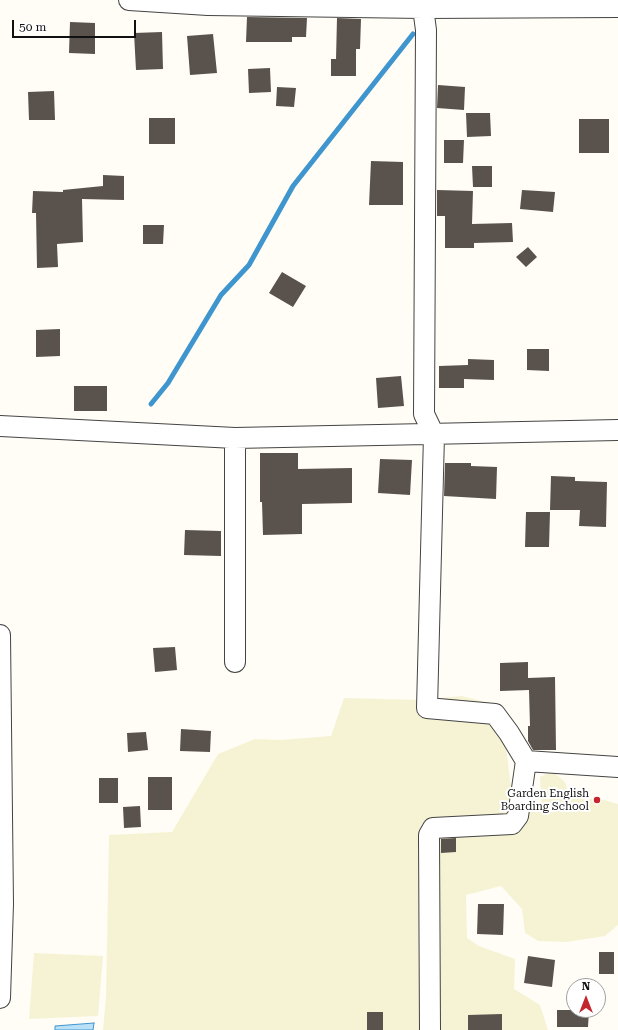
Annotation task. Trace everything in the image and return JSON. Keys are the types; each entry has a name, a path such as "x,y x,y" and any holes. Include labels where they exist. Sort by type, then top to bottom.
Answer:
{"street":[{"path":"129,0 208,5 423,4 618,6"},
{"path":"423,4 426,30 424,414 434,435 427,708 495,714 509,733 526,761 518,816 512,824 433,828 429,835 430,1030"},
{"path":"0,426 235,438 618,430"},
{"path":"235,438 235,662"},
{"path":"0,635 3,888 0,998"},
{"path":"526,761 618,767"}],"shaded area":[{"path":"462,696 501,706 514,812 542,810 540,777 552,771 565,782 569,796 604,800 618,804 618,925 605,936 566,942 538,941 525,933 522,909 501,886 466,895 467,938 479,946 515,959 514,989 540,1005 548,1030 103,1030 106,996 109,835 172,832 218,754 255,739 280,740 331,736 344,698 419,700"},
{"path":"34,953 103,956 98,1016 29,1019"}],"water":[{"path":"94,1023 93,1030 55,1030 55,1026"}],"building":[{"path":"247,17 307,18 306,37 292,37 292,42 246,42"},
{"path":"337,18 361,19 360,49 356,49 356,76 331,76 331,59 336,59"},
{"path":"70,22 95,23 95,54 69,53"},
{"path":"162,32 163,69 136,70 134,33"},
{"path":"213,34 217,73 190,75 187,36"},
{"path":"270,68 271,92 249,93 248,69"},
{"path":"438,85 465,87 464,110 437,108"},
{"path":"277,87 296,88 294,107 276,106"},
{"path":"54,91 55,120 29,120 28,92"},
{"path":"466,113 490,113 491,136 467,137"},
{"path":"149,118 175,118 175,144 149,144"},
{"path":"579,119 609,119 609,153 579,153"},
{"path":"444,140 464,140 463,163 444,163"},
{"path":"371,161 403,162 403,205 369,205"},
{"path":"472,166 492,166 492,187 473,187"},
{"path":"103,175 124,176 124,200 82,199 83,242 57,244 58,267 37,268 36,213 32,213 33,191 63,192 63,190 103,186"},
{"path":"437,190 473,191 472,224 512,223 513,242 474,243 474,248 445,248 445,216 437,216"},
{"path":"522,190 555,192 553,212 520,209"},
{"path":"143,225 164,225 163,244 143,244"},
{"path":"528,247 537,257 526,267 516,257"},
{"path":"282,272 306,286 293,307 269,293"},
{"path":"60,329 60,356 36,357 36,330"},
{"path":"527,349 549,349 549,371 527,370"},
{"path":"468,359 494,360 494,380 464,379 464,388 439,388 439,366 468,365"},
{"path":"401,376 404,406 378,408 376,378"},
{"path":"74,386 107,386 107,411 74,411"},
{"path":"260,453 298,453 298,469 352,468 352,503 302,504 302,534 263,535 262,502 260,502"},
{"path":"380,459 412,460 410,495 378,493"},
{"path":"445,463 471,463 471,466 497,467 496,499 444,496"},
{"path":"551,476 575,477 575,481 607,482 606,527 579,526 580,510 550,510"},
{"path":"526,512 550,512 549,547 525,547"},
{"path":"185,530 221,531 221,556 184,555"},
{"path":"175,647 177,670 155,672 153,648"},
{"path":"528,662 528,678 555,677 556,750 533,750 528,741 528,726 530,726 529,690 500,691 500,663"},
{"path":"181,729 211,731 210,752 180,751"},
{"path":"146,732 148,750 128,752 127,733"},
{"path":"148,777 172,777 172,810 148,810"},
{"path":"99,778 118,778 118,803 99,803"},
{"path":"140,806 141,827 124,828 123,807"},
{"path":"456,838 456,852 441,853 441,839"},
{"path":"478,904 504,904 503,935 477,934"},
{"path":"599,952 614,952 614,974 599,974"},
{"path":"528,956 555,960 552,987 524,983"},
{"path":"557,1010 566,1010 566,1018 589,1018 588,1027 557,1027"},
{"path":"367,1012 383,1012 383,1030 367,1030"},
{"path":"502,1014 502,1030 468,1030 468,1015"}],"waterway":[{"path":"151,404 168,383 221,295 249,265 293,186 413,34"}],"place":[{"name":"Garden English Boarding School","path":"597,800"}]}
